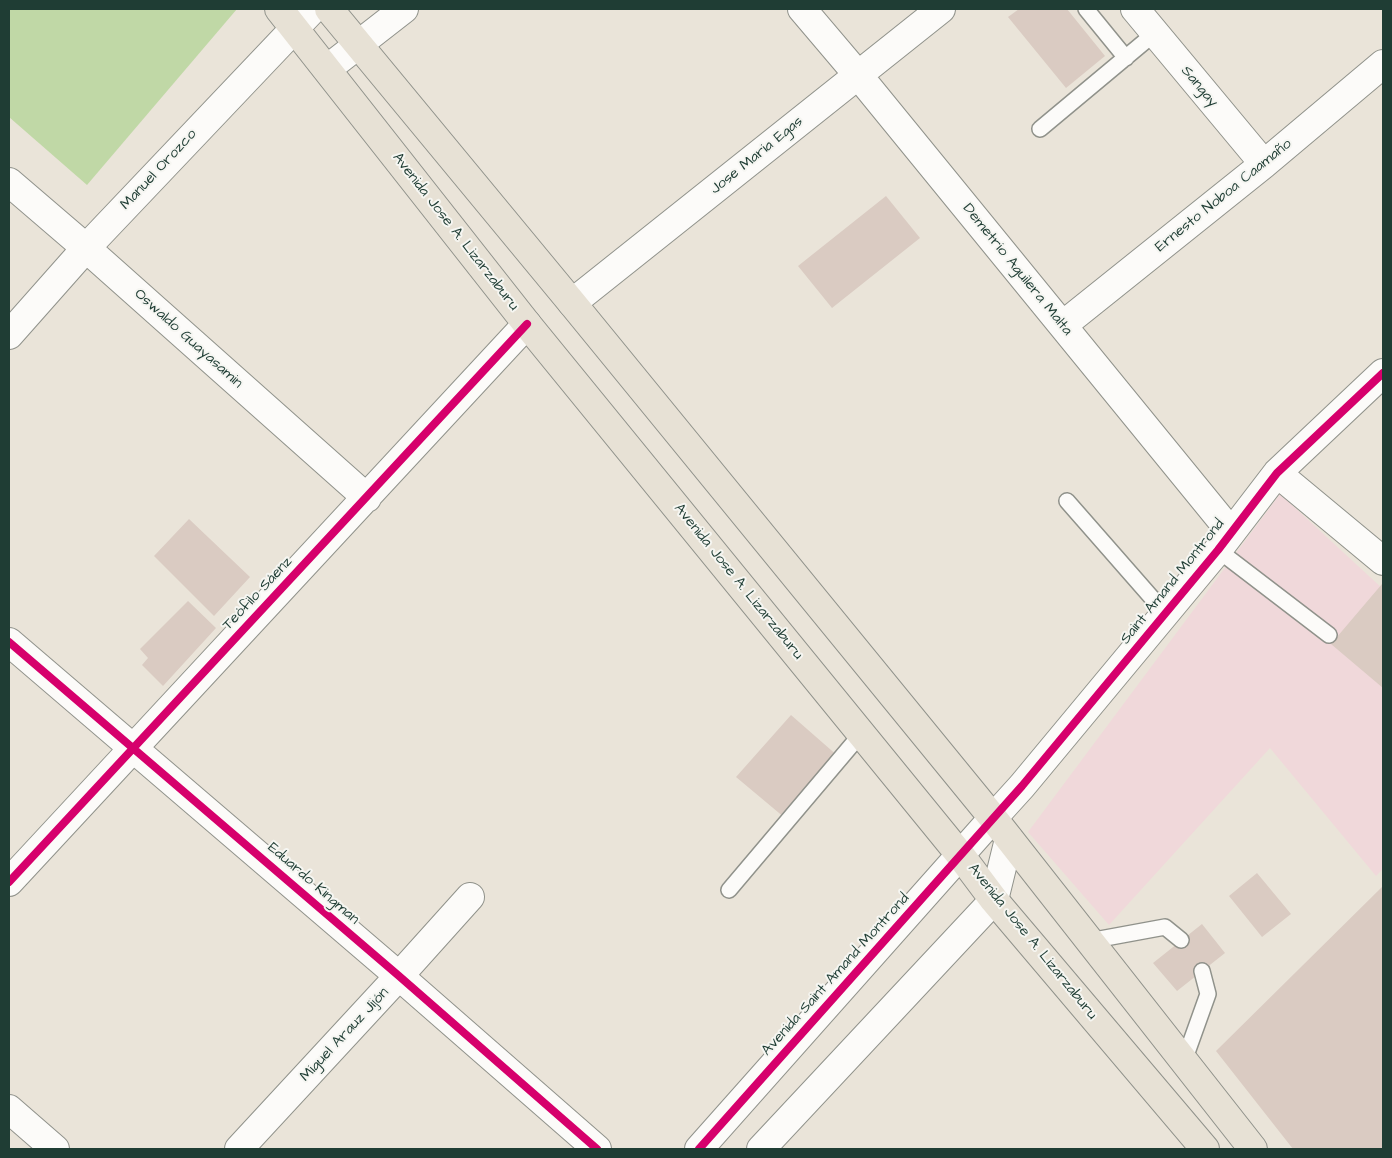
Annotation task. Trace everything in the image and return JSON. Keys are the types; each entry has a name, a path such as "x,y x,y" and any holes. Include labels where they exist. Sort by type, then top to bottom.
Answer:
{"main road":[{"path":"329,9 993,818 1253,1149"},
{"name":"Avenida Jose A. Lizarzaburu","path":"295,15 327,69 527,324 961,856 994,900 1205,1149"}],"street":[{"path":"327,69 404,9"},
{"name":"Demetrio Aguilera Malta","path":"802,9 1063,325 1224,541"},
{"name":"Jose Maria Egas","path":"572,303 941,9"},
{"name":"Sangay","path":"1135,9 1264,164"},
{"name":"Manuel Orozco","path":"9,336 295,15"},
{"name":"Ernesto Noboa Caamaño","path":"1063,325 1264,164 1383,64"},
{"name":"Oswaldo Guayasamin","path":"9,182 367,498"},
{"name":"Teófilo Sáenz","path":"9,882 527,324"},
{"name":"Saint Amand Montrond","path":"993,818 1166,614 1277,473 1383,373"},
{"path":"1277,473 1383,561"},
{"name":"Eduardo Kingman","path":"9,642 598,1149"},
{"name":"Saint Amand Montrond","path":"1009,839 1022,786"},
{"name":"Avenida Saint Amand Montrond","path":"699,1149 993,818"},
{"path":"761,1149 994,900 1009,839"},
{"name":"Miguel Arauz Jijón","path":"239,1149 470,897"},
{"path":"9,1109 55,1149"}],"lane":[{"path":"1086,9 1126,58"},
{"path":"1040,129 1155,33"},
{"path":"1067,500 1166,614"},
{"path":"1224,541 1329,635"},
{"path":"729,890 861,734"},
{"path":"1090,941 1165,927 1181,940"},
{"path":"1184,1061 1208,994 1202,971"}],"shaded area":[{"path":"1280,494 1383,589 1383,869 1376,876 1270,748 1109,925 1028,832"}],"green space":[{"path":"9,9 237,9 87,185 9,117"}],"building":[{"path":"1019,9 1067,9 1105,56 1066,88 1008,17"},
{"path":"886,196 920,238 832,308 798,266"},
{"path":"189,519 250,577 214,616 154,556"},
{"path":"1383,585 1383,688 1331,644"},
{"path":"188,601 216,628 163,686 142,665 148,658 140,649"},
{"path":"791,715 839,757 785,818 736,777"},
{"path":"1257,873 1291,914 1262,937 1229,896"},
{"path":"1383,886 1383,1149 1293,1149 1216,1051"},
{"path":"1202,924 1225,953 1177,991 1153,963"}],"cycle path":[{"path":"9,882 527,324"},
{"path":"699,1149 1022,786 1218,550 1277,473 1383,373"},
{"path":"9,642 399,976 597,1149"}]}
